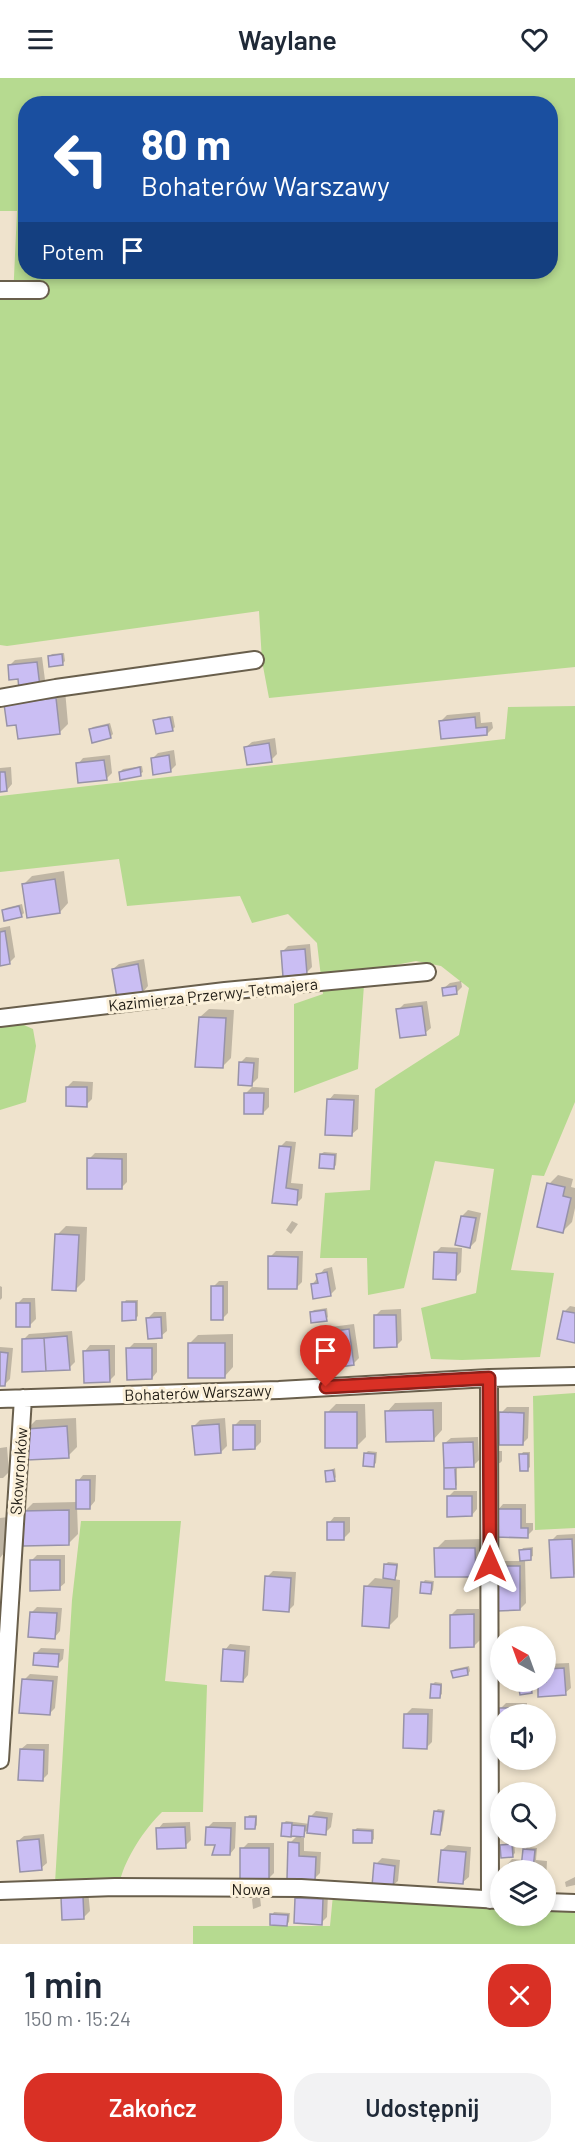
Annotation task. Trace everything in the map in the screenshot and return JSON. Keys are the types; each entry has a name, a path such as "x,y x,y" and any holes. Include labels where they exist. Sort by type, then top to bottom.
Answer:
{"street":[{"path":"0,290 40,290"},
{"path":"0,698 255,660"},
{"name":"Kazimierza Przerwy-Tetmajera","path":"0,1018 225,991 427,972"},
{"name":"Bohaterów Warszawy","path":"0,1398 279,1390 489,1378 575,1376"},
{"path":"489,1378 495,1860"},
{"name":"Skowronków","path":"0,1760 22,1398"},
{"name":"Nowa","path":"0,1891 115,1887 301,1888 490,1900"},
{"path":"556,1902 575,1902"}],"green space":[{"path":"0,78 575,78 575,667 269,698 262,661 259,611 7,646 0,645 0,299 13,299 17,211 0,211"},
{"path":"575,706 575,1102 544,1176 532,1175 511,1270 554,1273 540,1357 431,1359 421,1308 476,1293 494,1169 435,1161 404,1288 368,1295 367,1258 320,1258 325,1193 370,1190 375,1089 459,1035 469,988 441,966 416,961 365,971 358,1069 294,1093 294,1004 323,994 317,943 288,914 252,923 240,896 127,906 119,859 0,872 0,796 505,739 508,707"},
{"path":"0,1021 17,1022 33,1029 36,1046 26,1102 0,1110"},
{"path":"575,1393 575,1528 535,1530 533,1396"},
{"path":"81,1521 181,1521 165,1681 207,1685 203,1812 162,1812 136,1844 120,1881 55,1883 72,1600"},
{"path":"333,1895 490,1904 490,1926 556,1926 556,1907 575,1907 575,1944 193,1944 193,1926 330,1926"}],"building":[{"path":"62,654 63,665 49,667 48,656"},
{"path":"37,662 40,687 19,689 18,679 9,680 8,665"},
{"path":"56,698 60,734 18,739 16,725 7,726 4,704"},
{"path":"170,717 173,731 156,734 153,720"},
{"path":"475,717 476,728 487,727 487,735 441,739 439,721"},
{"path":"108,725 111,738 92,743 89,729"},
{"path":"269,743 272,762 247,765 244,747"},
{"path":"169,755 171,772 153,775 151,758"},
{"path":"104,760 107,780 78,783 76,763"},
{"path":"140,767 141,776 120,780 119,772"},
{"path":"0,772 5,772 7,791 0,792"},
{"path":"55,879 60,913 27,918 22,884"},
{"path":"19,906 22,917 4,921 2,910"},
{"path":"5,931 10,964 0,966 0,932"},
{"path":"305,949 307,974 283,977 281,951"},
{"path":"138,964 143,993 117,998 112,969"},
{"path":"456,986 457,994 443,996 442,988"},
{"path":"422,1006 426,1035 400,1038 396,1009"},
{"path":"199,1017 226,1018 223,1068 195,1067"},
{"path":"239,1062 254,1063 252,1086 238,1085"},
{"path":"66,1087 87,1087 87,1107 66,1106"},
{"path":"244,1093 264,1093 263,1114 244,1114"},
{"path":"327,1099 354,1100 352,1136 325,1135"},
{"path":"279,1146 291,1147 286,1188 298,1190 297,1205 272,1203"},
{"path":"320,1154 335,1155 334,1169 319,1168"},
{"path":"87,1158 122,1159 122,1189 87,1189"},
{"path":"547,1183 565,1187 563,1196 571,1198 563,1233 537,1227"},
{"path":"461,1216 476,1218 470,1248 455,1245"},
{"path":"55,1234 79,1235 76,1291 52,1290"},
{"path":"434,1252 457,1253 456,1280 433,1279"},
{"path":"268,1256 298,1257 297,1289 268,1289"},
{"path":"327,1272 331,1296 313,1299 311,1284 318,1283 316,1274"},
{"path":"211,1286 223,1286 223,1320 211,1320"},
{"path":"122,1302 136,1302 136,1320 122,1321"},
{"path":"16,1303 30,1303 30,1327 16,1327"},
{"path":"325,1310 327,1321 311,1323 310,1312"},
{"path":"563,1311 575,1313 575,1343 557,1339"},
{"path":"374,1315 396,1315 397,1347 374,1348"},
{"path":"161,1317 162,1338 148,1339 146,1318"},
{"path":"349,1329 354,1365 332,1368 328,1332"},
{"path":"328,1332 332,1368 312,1371 308,1334"},
{"path":"67,1336 70,1370 46,1371 44,1338"},
{"path":"44,1338 46,1371 22,1372 22,1339"},
{"path":"188,1343 225,1343 225,1378 188,1378"},
{"path":"126,1348 152,1348 152,1379 127,1380"},
{"path":"109,1350 110,1382 84,1383 83,1351"},
{"path":"0,1352 8,1353 5,1386 0,1386"},
{"path":"433,1410 434,1441 386,1442 385,1411"},
{"path":"325,1412 357,1412 357,1448 325,1448"},
{"path":"499,1412 524,1413 523,1445 499,1445"},
{"path":"219,1424 221,1453 195,1455 192,1426"},
{"path":"233,1425 255,1425 255,1449 233,1450"},
{"path":"67,1426 69,1458 27,1460 26,1429"},
{"path":"473,1442 474,1467 444,1468 443,1443"},
{"path":"364,1453 375,1454 374,1467 363,1466"},
{"path":"519,1454 528,1454 528,1471 520,1471"},
{"path":"444,1468 455,1468 456,1489 444,1489"},
{"path":"333,1470 335,1481 326,1482 325,1471"},
{"path":"76,1480 90,1480 90,1509 76,1509"},
{"path":"447,1496 472,1496 472,1516 447,1517"},
{"path":"496,1509 521,1509 521,1528 528,1528 528,1538 496,1537"},
{"path":"69,1510 69,1545 23,1546 22,1511"},
{"path":"327,1522 344,1522 344,1540 327,1540"},
{"path":"572,1539 574,1577 551,1578 549,1540"},
{"path":"434,1548 475,1548 476,1577 435,1577"},
{"path":"531,1549 531,1560 520,1561 519,1550"},
{"path":"30,1560 60,1560 60,1590 30,1591"},
{"path":"384,1564 397,1565 395,1580 383,1578"},
{"path":"496,1566 520,1566 520,1610 497,1611"},
{"path":"265,1576 291,1578 289,1612 263,1610"},
{"path":"421,1582 432,1583 431,1594 420,1593"},
{"path":"364,1586 392,1588 389,1628 362,1626"},
{"path":"30,1612 57,1613 55,1639 28,1637"},
{"path":"474,1614 474,1647 450,1648 450,1615"},
{"path":"223,1649 245,1651 243,1682 221,1681"},
{"path":"34,1653 59,1654 58,1667 33,1665"},
{"path":"467,1668 468,1675 453,1678 451,1671"},
{"path":"556,1668 564,1668 566,1695 538,1697 538,1692 556,1692"},
{"path":"22,1679 53,1681 50,1715 19,1713"},
{"path":"431,1684 441,1685 440,1698 430,1698"},
{"path":"520,1692 532,1692 532,1693 520,1695"},
{"path":"404,1714 428,1714 427,1749 403,1748"},
{"path":"20,1749 44,1750 43,1781 18,1780"},
{"path":"434,1811 443,1812 440,1835 431,1834"},
{"path":"309,1816 327,1818 326,1835 307,1833"},
{"path":"245,1817 256,1817 255,1829 245,1829"},
{"path":"282,1823 292,1823 291,1837 281,1836"},
{"path":"292,1825 305,1826 304,1837 291,1836"},
{"path":"185,1827 186,1848 157,1849 156,1828"},
{"path":"206,1827 231,1828 230,1855 212,1855 215,1845 205,1845"},
{"path":"353,1830 372,1831 372,1843 353,1843"},
{"path":"39,1839 42,1870 20,1872 17,1841"},
{"path":"288,1842 299,1843 299,1856 316,1857 315,1880 287,1879"},
{"path":"240,1848 269,1848 269,1880 240,1880"},
{"path":"500,1848 512,1848 513,1857 501,1858"},
{"path":"523,1849 535,1850 534,1860 522,1860"},
{"path":"441,1850 466,1852 463,1884 438,1882"},
{"path":"374,1863 395,1866 393,1888 372,1886"},
{"path":"83,1896 84,1919 62,1920 61,1897"},
{"path":"295,1898 323,1899 322,1925 294,1923"},
{"path":"270,1914 288,1915 287,1926 270,1925"}],"route":[{"path":"326,1387 489,1378 490,1564"}]}
